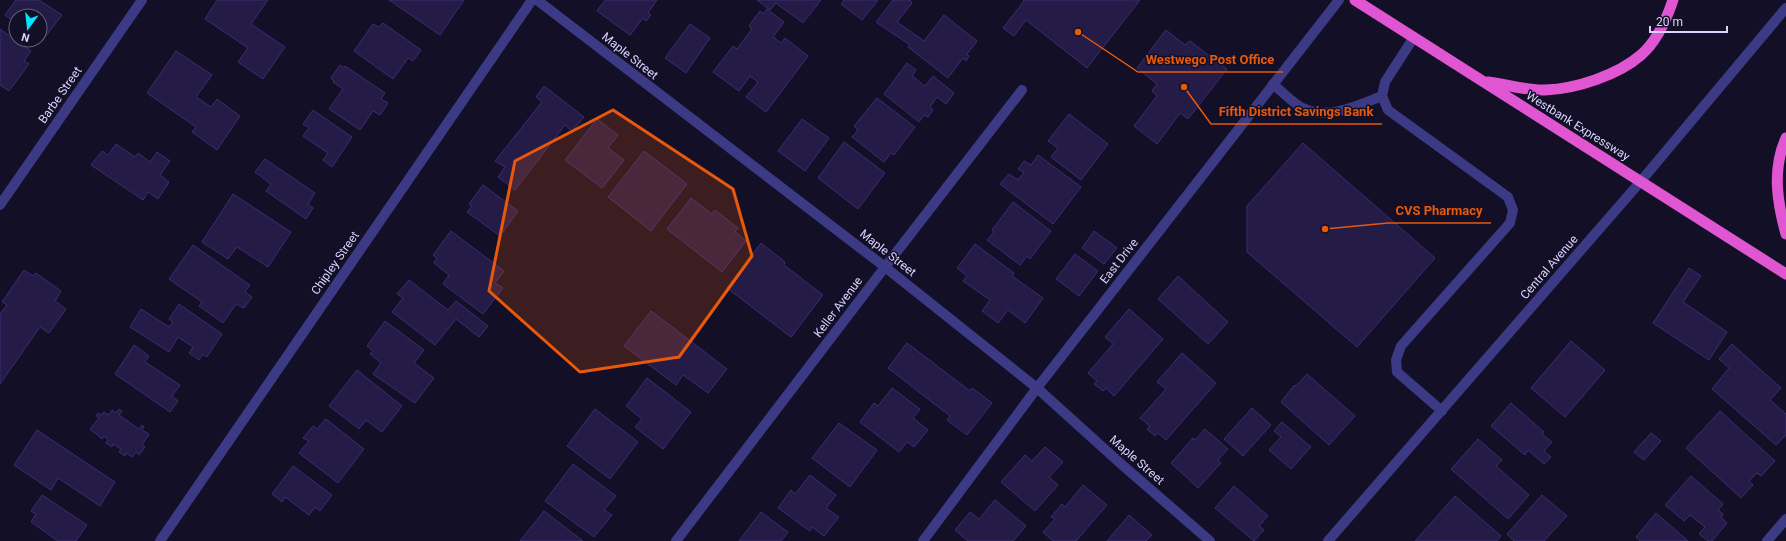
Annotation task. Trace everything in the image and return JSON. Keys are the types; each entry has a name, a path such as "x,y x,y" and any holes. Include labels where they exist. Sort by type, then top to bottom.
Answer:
{"highway":[{"name":"Westbank Expressway","path":"1355,0 1786,274"},
{"path":"1483,81 1545,90 1585,83 1612,73 1641,55 1657,35 1673,0"},
{"path":"1786,138 1777,176 1779,209 1786,234"}],"street":[{"name":"Barbe Street","path":"0,205 142,0"},
{"name":"Chipley Street","path":"160,541 532,0"},
{"name":"Maple Street","path":"537,0 885,267 1037,388 1210,541"},
{"name":"East Drive","path":"923,541 1037,388 1339,0"},
{"name":"Central Avenue","path":"1328,541 1641,181 1786,8"},
{"path":"1414,37 1385,82 1382,96 1388,110 1508,197 1513,210 1510,223 1401,346 1396,360 1397,372 1442,410"},
{"path":"1273,84 1299,106 1315,112 1343,111 1382,96"},
{"name":"Keller Avenue","path":"676,541 1022,90"},
{"path":"1767,541 1786,519"}],"highlighted area":[{"path":"613,110 733,189 752,256 679,357 580,372 489,291 515,161"}],"building":[{"path":"16,0 39,0 62,15 48,33 48,8 10,8"},
{"path":"217,0 268,0 251,24 285,47 263,79 238,62 248,48 205,19"},
{"path":"389,0 464,0 440,35"},
{"path":"605,0 657,0 648,13 651,15 646,21 643,18 630,35 597,11"},
{"path":"757,0 821,0 803,23 776,3 770,10"},
{"path":"844,0 878,0 862,20 841,4"},
{"path":"893,0 910,0 912,3 897,22 924,41 944,15 977,41 967,54 969,56 966,61 963,58 948,78 908,47 910,45 876,22"},
{"path":"1023,0 1140,0 1087,68 1026,20 1014,36 1003,28 1024,1"},
{"path":"767,9 784,22 773,37 781,43 785,38 808,56 766,112 746,97 758,82 750,76 739,91 713,72 733,46 737,49 752,29 749,26 760,11 764,14"},
{"path":"383,23 421,50 413,61 408,58 393,79 354,51 373,24 379,27"},
{"path":"690,24 710,38 686,73 665,58"},
{"path":"0,29 8,35 8,48 27,48 31,51 24,61 29,64 9,91 0,85"},
{"path":"1166,30 1185,45 1190,41 1227,69 1188,119 1180,113 1157,144 1134,126 1157,96 1152,91 1157,84 1137,68"},
{"path":"176,51 212,75 196,97 211,107 217,99 240,116 217,150 192,132 196,127 147,93"},
{"path":"907,63 916,70 912,76 925,86 933,76 954,93 946,104 937,97 930,107 933,110 928,117 924,115 919,122 884,94"},
{"path":"340,65 344,68 345,66 385,93 381,99 388,103 380,115 373,111 360,130 329,109 343,89 333,82 334,81 331,78"},
{"path":"544,86 584,117 572,131 565,125 515,190 498,177 505,167 495,161 542,102 536,97"},
{"path":"877,98 915,127 894,155 891,153 884,162 852,137 858,130 854,126"},
{"path":"313,110 352,137 332,167 323,160 328,153 303,136 309,128 303,124"},
{"path":"1069,114 1108,144 1081,180 1051,157 1058,148 1048,141"},
{"path":"597,119 618,135 608,148 624,160 602,188 565,160"},
{"path":"802,119 829,138 805,171 778,151"},
{"path":"844,142 885,173 858,209 818,178"},
{"path":"1303,143 1435,258 1357,347 1247,252 1247,206"},
{"path":"116,144 135,157 138,153 150,162 157,152 170,161 160,175 169,182 158,199 148,192 143,200 91,165 102,151 108,155"},
{"path":"644,151 687,184 651,231 608,197"},
{"path":"1038,155 1081,187 1053,224 1000,184 1009,174 1018,180 1024,172 1018,169 1024,161 1031,165"},
{"path":"265,159 315,193 308,204 313,208 306,219 266,191 271,184 255,172"},
{"path":"483,185 518,211 500,236 467,212 472,206 469,204"},
{"path":"233,194 291,232 268,267 237,247 228,259 202,242"},
{"path":"691,198 712,214 715,210 738,228 735,232 746,241 722,272 667,229"},
{"path":"1013,202 1051,231 1030,259 1027,256 1020,265 987,240 994,232 992,230"},
{"path":"451,231 504,271 495,283 503,288 483,314 443,284 449,275 434,263 437,258 433,255"},
{"path":"1094,231 1117,248 1104,264 1082,248"},
{"path":"761,243 785,262 784,265 823,295 791,337 727,288"},
{"path":"975,244 1014,273 1012,276 1043,298 1025,323 1008,310 998,323 982,311 990,300 963,281 967,276 957,268"},
{"path":"193,245 250,285 245,292 252,297 244,308 236,304 223,323 199,306 202,302 169,279"},
{"path":"1075,254 1098,271 1079,296 1056,279"},
{"path":"1689,268 1701,276 1683,302 1727,332 1709,360 1653,323"},
{"path":"24,270 33,276 36,273 61,291 55,301 66,309 49,333 40,327 0,384 0,314 7,305 2,302"},
{"path":"1178,276 1228,322 1208,344 1158,299"},
{"path":"409,280 448,310 456,301 488,326 479,337 456,319 435,345 392,312 403,298 397,294"},
{"path":"179,304 222,334 207,357 203,354 199,360 189,353 193,347 178,337 169,352 130,327 141,309 169,327 173,322 169,319"},
{"path":"1129,309 1163,339 1114,396 1106,388 1103,391 1094,384 1097,381 1088,373 1113,344 1105,337"},
{"path":"651,311 727,369 708,393 683,375 676,385 624,346"},
{"path":"385,321 424,350 414,363 434,378 415,403 373,374 381,363 370,354 373,351 367,346"},
{"path":"1571,341 1605,370 1565,417 1531,388"},
{"path":"907,343 970,391 972,388 992,403 967,435 947,420 950,416 888,368"},
{"path":"1732,344 1781,388 1770,400 1786,414 1786,435 1776,445 1712,389 1729,368 1719,359"},
{"path":"134,345 149,356 145,362 180,385 172,396 178,401 170,412 115,374"},
{"path":"1182,353 1216,383 1166,440 1158,433 1155,436 1147,429 1150,426 1140,418 1166,389 1157,382"},
{"path":"357,370 402,406 382,432 366,420 359,429 329,406"},
{"path":"1307,374 1355,416 1329,445 1281,402 1291,389 1295,385 1296,386"},
{"path":"647,378 691,412 663,449 635,427 642,419 626,406"},
{"path":"892,388 920,409 913,418 928,430 914,447 907,442 899,452 860,422 874,403 878,406"},
{"path":"1511,403 1544,432 1542,434 1552,442 1544,451 1551,457 1544,464 1528,450 1525,455 1491,426"},
{"path":"1252,408 1271,425 1243,456 1224,439"},
{"path":"119,409 122,411 119,415 139,429 142,425 144,427 142,430 149,434 142,445 145,447 139,455 136,452 132,457 126,453 125,456 119,452 121,449 113,444 112,447 106,443 108,440 104,436 102,439 90,429 99,418 96,416 98,413 101,415 104,412 109,415 112,410 116,413"},
{"path":"595,409 638,442 610,479 567,446"},
{"path":"1720,411 1775,461 1761,476 1757,473 1749,481 1753,485 1741,498 1686,448"},
{"path":"326,419 364,449 338,483 299,453 309,441 303,438 313,426 317,429"},
{"path":"1282,422 1311,447 1291,469 1269,450 1281,437 1274,431"},
{"path":"839,423 877,450 850,487 812,458"},
{"path":"1205,429 1228,449 1218,460 1221,463 1198,488 1171,463 1193,438 1195,440"},
{"path":"37,430 115,482 100,506 58,478 51,490 14,465"},
{"path":"1651,433 1661,441 1644,460 1634,452"},
{"path":"1478,439 1502,460 1496,466 1529,495 1508,519 1451,469"},
{"path":"1045,447 1063,462 1049,477 1058,485 1035,511 1001,482 1025,455 1032,461"},
{"path":"573,464 616,496 604,510 612,515 594,537 545,501"},
{"path":"293,466 332,495 320,511 315,507 309,515 285,497 282,502 272,494"},
{"path":"810,475 836,495 826,508 839,517 824,536 812,527 810,531 778,508 791,490 795,494"},
{"path":"1691,476 1723,504 1718,510 1723,514 1721,517 1727,523 1712,541 1708,541 1699,534 1705,527 1690,515 1684,521 1665,505"},
{"path":"1083,485 1107,505 1076,541 1053,541 1043,532 1055,519 1051,517 1062,504 1065,507"},
{"path":"1234,486 1268,516 1259,526 1264,530 1254,541 1215,508"},
{"path":"42,495 87,525 76,541 58,541 31,522 36,514 31,511"},
{"path":"1542,495 1567,516 1544,541 1514,541 1507,534"},
{"path":"1455,496 1501,536 1497,541 1415,541"},
{"path":"995,500 1026,526 1013,541 968,541 955,530 970,512 979,519"},
{"path":"544,511 583,541 520,541"},
{"path":"761,512 788,532 781,541 739,541"},
{"path":"1656,513 1688,541 1640,541 1636,537"},
{"path":"1129,515 1152,535 1146,541 1107,541"}],"place":[{"name":"Westwego Post Office","path":"1078,32"},
{"name":"Fifth District Savings Bank","path":"1184,87"},
{"name":"CVS Pharmacy","path":"1325,229"}]}
